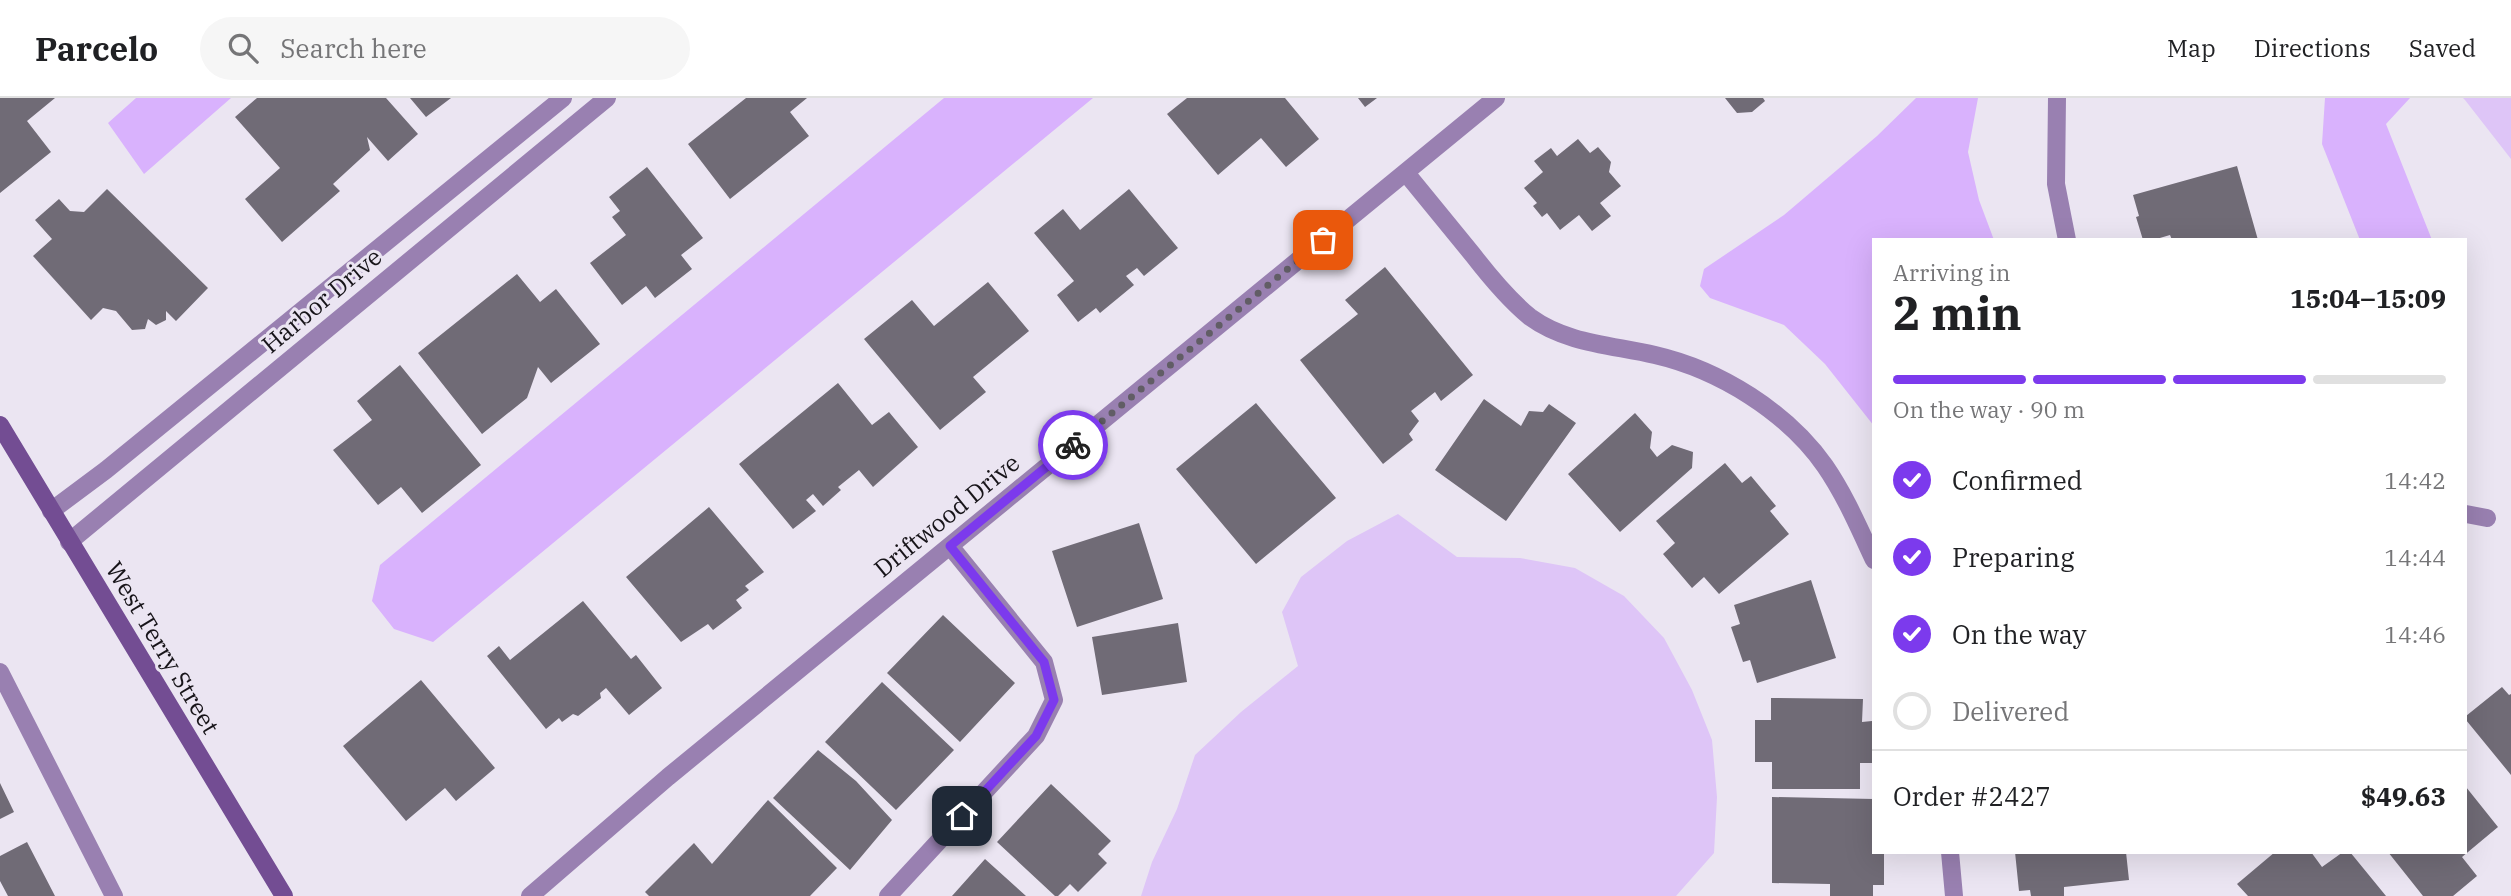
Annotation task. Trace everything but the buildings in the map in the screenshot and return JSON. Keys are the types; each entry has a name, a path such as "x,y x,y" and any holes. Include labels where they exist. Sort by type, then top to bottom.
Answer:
{"street":[{"name":"Harbor Drive","path":"51,511 563,98"},
{"name":"Harbor Drive","path":"69,542 607,98"},
{"name":"Driftwood Drive","path":"530,896 668,777 1496,98"},
{"path":"2057,98 2056,184 2067,238"},
{"path":"1406,173 1502,291 1531,317 1566,336 1657,355 1696,368 1767,408 1798,434 1825,466 1872,555"},
{"name":"West Terry Street","path":"0,425 284,896"},
{"path":"2467,514 2487,518"},
{"path":"888,896 1036,736 1054,700 1044,662 950,546"},
{"path":"0,672 114,896"},
{"path":"1950,854 1954,896"}],"shaded area":[{"path":"136,98 231,98 144,174 108,123"},
{"path":"944,98 1093,98 433,642 394,629 372,601 380,565"},
{"path":"1916,98 1978,98 1968,152 1979,200 1993,238 1872,238 1872,423 1825,364 1784,325 1710,298 1700,286 1704,269 1784,215 1877,136"},
{"path":"2325,98 2410,98 2386,124 2431,238 2359,238 2322,144"},
{"path":"2463,98 2511,98 2511,159 2465,100"},
{"path":"1398,514 1457,557 1520,558 1575,568 1624,596 1664,638 1692,690 1712,740 1717,797 1714,853 1676,896 1141,896 1152,862 1177,809 1195,755 1241,712 1298,666 1282,612 1301,577 1347,541"}],"way so far":[{"path":"1073,445 1323,240"}],"route":[{"path":"962,816 1036,736 1054,700 1044,662 950,546 1073,445"}]}
